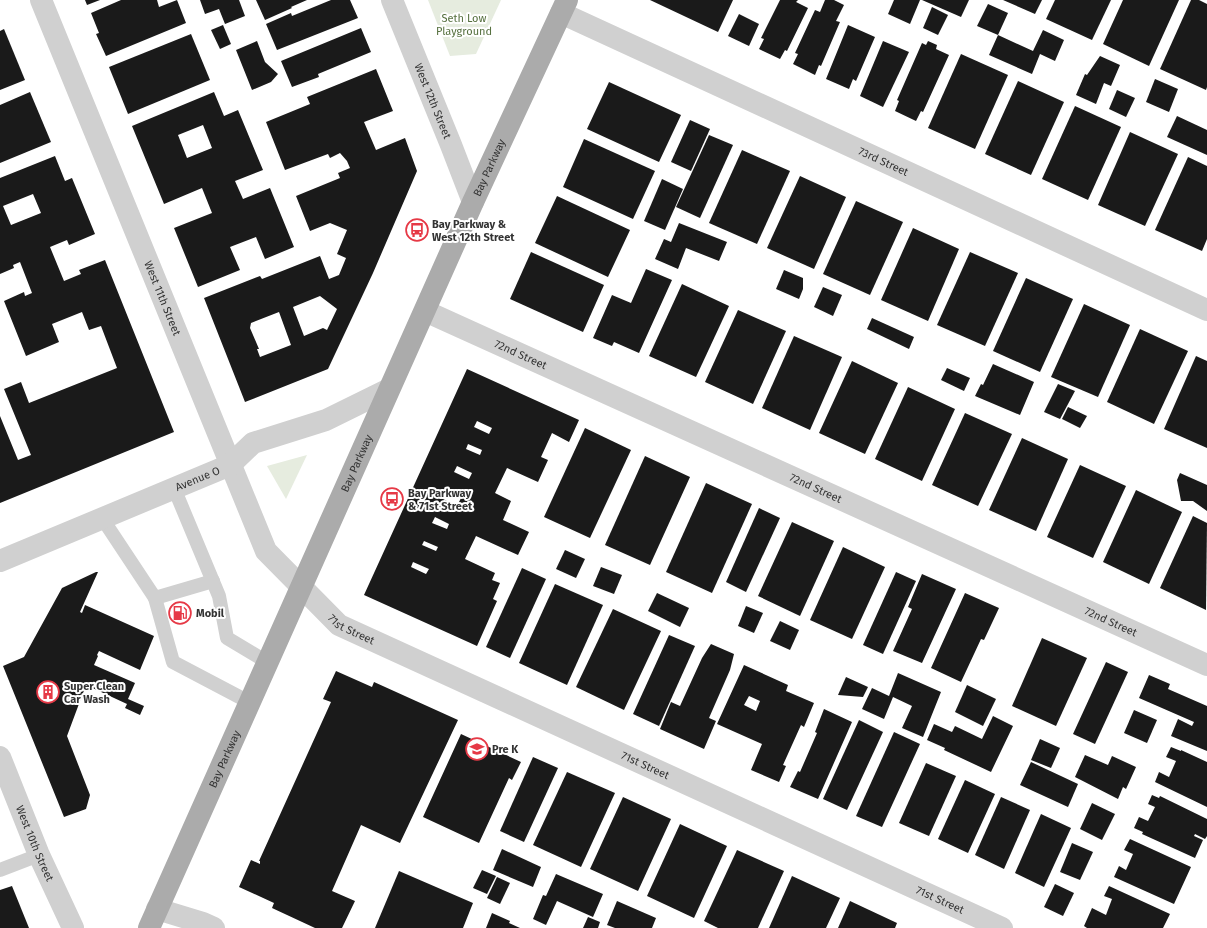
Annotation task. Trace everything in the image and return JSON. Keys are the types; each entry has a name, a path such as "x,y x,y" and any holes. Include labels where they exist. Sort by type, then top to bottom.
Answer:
{"main road":[{"name":"Bay Parkway","path":"153,919 473,202 564,7"}],"street":[{"name":"West 11th Street","path":"41,0 266,552 300,587"},
{"name":"West 12th Street","path":"392,0 473,202"},
{"name":"73rd Street","path":"564,7 1207,310"},
{"name":"72nd Street","path":"426,310 1207,665"},
{"name":"Avenue O","path":"0,561 230,465 253,444 326,420 389,389"},
{"name":"71st Street","path":"300,587 339,625 1002,928"},
{"name":"West 10th Street","path":"0,757 5,783 73,928"},
{"path":"153,919 204,923 214,928"}],"lane":[{"path":"174,488 219,596 227,638 267,662"},
{"path":"102,518 155,598 174,662 249,702"},
{"path":"155,598 213,581"},
{"path":"0,870 39,855"}],"green space":[{"name":"Seth Low Playground","path":"428,0 501,0 476,54 450,56"},
{"path":"307,455 286,499 267,466"}],"building":[{"path":"85,0 100,0 87,5"},
{"path":"121,0 157,0 159,7 177,0 186,23 106,56 96,34 99,33 91,13"},
{"path":"200,0 239,0 245,16 225,24 219,9 205,14"},
{"path":"256,0 307,0 265,20"},
{"path":"331,0 350,0 358,18 277,50 266,24 291,13 292,16"},
{"path":"650,0 733,0 718,32"},
{"path":"780,0 798,0 796,2 808,8 787,51 785,50 780,59 759,49 764,39 761,38"},
{"path":"825,0 834,0 844,5 836,21 840,22 821,66 819,65 815,75 793,64 798,54 795,53 815,10 820,12"},
{"path":"894,0 920,0 910,24 888,14"},
{"path":"922,0 969,0 961,17"},
{"path":"1003,0 1042,0 1035,14"},
{"path":"1055,0 1111,0 1092,40 1046,19"},
{"path":"1123,0 1179,0 1149,66 1103,44"},
{"path":"1191,0 1199,0 1207,4 1206,90 1160,69"},
{"path":"988,4 1008,13 998,35 977,26"},
{"path":"932,7 948,15 938,35 923,28"},
{"path":"739,14 759,24 749,46 728,36"},
{"path":"223,25 231,44 220,49 211,30"},
{"path":"848,25 875,37 856,81 853,79 849,89 826,79"},
{"path":"361,28 371,52 318,74 319,77 292,87 281,61"},
{"path":"4,29 25,80 0,90 0,31"},
{"path":"1043,30 1064,40 1055,61 1040,54 1032,74 989,55 998,35 1033,51"},
{"path":"191,34 210,80 128,114 109,67"},
{"path":"257,41 265,62 278,74 271,82 252,90 236,50"},
{"path":"883,41 909,52 883,107 860,96"},
{"path":"928,41 937,45 936,49 949,55 923,112 921,111 916,121 895,111 899,101 897,100 922,43 926,45"},
{"path":"961,54 1008,75 975,149 928,128"},
{"path":"1100,56 1120,65 1111,86 1104,83 1096,104 1076,95 1085,74 1087,75"},
{"path":"376,69 393,111 364,122 376,150 405,138 417,171 373,273 328,369 245,402 204,298 260,276 262,279 320,256 329,279 339,275 346,258 337,254 347,230 330,223 310,231 296,196 340,178 338,173 350,168 347,161 340,153 330,158 328,154 285,170 266,122 310,104 307,97","holes":["320,296 337,309 327,330 323,328 304,336 293,307","279,312 291,345 260,357 257,349 259,349 250,328 251,323"]},
{"path":"1155,79 1178,89 1169,112 1146,102"},
{"path":"1018,81 1064,102 1031,175 985,154"},
{"path":"609,82 681,115 659,162 587,129"},
{"path":"1117,90 1135,98 1126,117 1109,109"},
{"path":"30,92 51,142 0,163 0,105"},
{"path":"214,92 224,116 238,110 263,170 235,181 243,199 270,188 294,247 265,259 256,237 230,247 240,270 198,287 174,228 212,213 202,188 164,204 132,126","holes":["203,125 212,148 187,158 178,135"]},
{"path":"1075,106 1121,127 1088,200 1042,179"},
{"path":"1177,116 1207,130 1207,155 1167,137"},
{"path":"690,120 710,129 691,171 671,162"},
{"path":"1130,132 1178,154 1145,226 1098,205"},
{"path":"709,135 733,145 700,218 676,207"},
{"path":"584,139 655,171 633,219 563,187"},
{"path":"742,150 790,171 757,244 709,223"},
{"path":"55,156 65,181 72,178 95,234 69,245 67,240 50,247 64,281 81,274 79,270 105,260 174,432 0,503 0,416 18,460 31,455 4,389 21,382 29,403 117,368 101,326 89,330 82,312 52,324 59,342 26,356 4,301 24,292 25,296 32,293 20,262 13,265 14,268 0,274 0,178","holes":["33,194 41,213 11,225 3,206"]},
{"path":"1188,157 1207,166 1207,239 1202,251 1155,230"},
{"path":"800,176 846,197 814,269 767,248"},
{"path":"662,179 683,189 665,230 644,221"},
{"path":"557,196 630,230 608,277 535,243"},
{"path":"856,201 903,222 870,295 823,274"},
{"path":"679,223 727,242 719,261 686,248 678,269 655,259 664,239 671,242"},
{"path":"913,228 959,249 928,321 881,300"},
{"path":"531,252 604,285 583,332 510,299"},
{"path":"970,252 1018,273 985,346 937,325"},
{"path":"646,269 672,280 639,353 614,342 612,346 593,338 612,295 631,303"},
{"path":"784,270 803,278 803,289 799,299 776,289"},
{"path":"1026,278 1073,299 1040,372 993,351"},
{"path":"682,284 729,306 696,377 649,356"},
{"path":"823,287 842,295 833,316 814,307"},
{"path":"1084,304 1130,325 1098,397 1051,377"},
{"path":"738,310 786,331 753,404 705,382"},
{"path":"872,318 914,337 909,349 867,329"},
{"path":"1140,329 1188,351 1154,424 1107,402"},
{"path":"794,336 842,357 810,430 762,408"},
{"path":"1196,356 1207,361 1207,448 1164,429"},
{"path":"852,361 898,383 865,454 819,433"},
{"path":"993,364 1034,382 1020,415 975,396 981,384 983,385"},
{"path":"947,368 970,378 964,391 941,380"},
{"path":"467,369 579,420 569,442 552,433 541,457 548,460 538,482 507,468 495,493 511,501 503,520 529,532 518,555 476,536 465,559 495,573 492,580 500,583 493,599 497,601 477,646 364,595","holes":["477,421 492,428 489,434 474,427","468,444 482,450 480,455 466,449","457,466 472,473 469,479 454,472","448,489 462,496 457,506 443,499","435,517 449,524 447,529 432,523","424,541 438,547 436,551 422,545","413,562 429,569 426,574 411,567"]},
{"path":"1058,384 1075,391 1060,419 1044,412"},
{"path":"908,387 955,409 922,481 875,459"},
{"path":"1068,407 1087,416 1080,428 1062,419"},
{"path":"965,413 1012,434 978,506 932,485"},
{"path":"585,428 631,450 590,538 544,517"},
{"path":"1022,438 1068,459 1036,531 989,510"},
{"path":"645,456 690,477 650,565 605,545"},
{"path":"1080,465 1126,486 1093,558 1047,537"},
{"path":"1180,473 1207,485 1207,511 1193,501 1181,501 1177,480"},
{"path":"706,483 752,504 712,593 666,572"},
{"path":"1136,490 1182,512 1149,584 1103,562"},
{"path":"759,508 780,518 746,592 726,582"},
{"path":"1193,516 1207,523 1206,610 1160,588"},
{"path":"792,522 834,541 800,616 758,596"},
{"path":"843,547 885,567 852,639 810,620"},
{"path":"565,550 585,559 576,578 556,569"},
{"path":"601,567 622,575 614,594 593,586"},
{"path":"522,568 546,579 510,658 486,647"},
{"name":"Super Clean Car Wash","path":"98,572 80,612 82,613 85,605 154,636 140,670 99,651 97,655 98,656 94,665 135,683 128,699 144,706 140,715 125,708 127,704 86,685 67,736 90,795 86,809 64,817 3,666 24,657 62,588"},
{"path":"896,572 916,581 883,654 863,645"},
{"path":"922,574 956,589 922,663 893,651 912,609 908,607"},
{"path":"555,584 603,605 567,685 519,663"},
{"path":"657,593 689,608 680,627 648,611"},
{"path":"965,593 999,608 984,640 981,639 961,682 931,668"},
{"path":"746,606 763,613 754,633 738,626"},
{"path":"613,609 661,631 624,710 576,687"},
{"path":"780,621 799,630 790,650 770,641"},
{"path":"669,635 695,646 659,726 633,714"},
{"path":"1042,638 1087,658 1056,726 1012,706"},
{"path":"711,644 734,654 730,670 709,718 716,721 704,749 660,729 671,702 680,706 702,658"},
{"path":"1106,662 1128,672 1095,744 1073,734"},
{"path":"744,665 788,685 786,691 814,703 804,727 801,725 783,765 786,766 779,782 751,770 762,744 717,724","holes":["749,696 760,701 756,711 744,705"]},
{"path":"336,671 372,687 374,682 458,720 400,843 361,825 332,891 355,901 342,928 315,928 272,908 274,903 239,887 251,860 260,864 259,861 331,702 323,699"},
{"path":"898,673 941,692 923,737 902,728 912,706 893,697 884,719 862,709 872,688 889,696"},
{"path":"1149,675 1170,684 1168,689 1207,706 1207,751 1171,736 1178,719 1192,726 1194,722 1139,698"},
{"path":"846,677 868,687 863,697 838,695"},
{"path":"967,685 996,699 983,726 955,712"},
{"path":"824,709 852,722 818,799 790,787 798,771 800,772 817,733 815,732"},
{"path":"1134,710 1157,720 1147,743 1124,733"},
{"path":"993,716 1013,726 991,772 944,750 945,748 927,740 934,724 952,732 955,726 982,739"},
{"path":"859,720 883,732 847,810 823,799"},
{"path":"894,732 920,744 882,827 856,816"},
{"path":"461,734 521,762 512,780 509,778 479,843 423,817"},
{"path":"1040,739 1060,748 1051,768 1031,760"},
{"path":"1171,747 1207,762 1207,807 1155,782 1159,772 1169,777 1176,761 1166,757"},
{"path":"1085,755 1108,765 1112,756 1136,767 1126,789 1123,787 1118,799 1075,777"},
{"path":"533,757 558,768 524,842 500,831"},
{"path":"1031,762 1078,784 1068,807 1020,785"},
{"path":"926,763 956,776 929,836 899,823"},
{"path":"567,772 615,793 581,867 533,845"},
{"path":"965,780 995,794 968,853 938,839"},
{"path":"1152,795 1159,798 1160,796 1207,819 1207,836 1205,839 1195,834 1194,836 1203,840 1195,858 1142,834 1143,832 1134,828 1139,817 1148,821 1155,807 1148,804"},
{"path":"623,797 671,819 638,891 590,869"},
{"path":"1001,797 1030,810 1004,869 975,855"},
{"path":"1092,803 1115,814 1102,840 1080,829"},
{"path":"1041,814 1071,828 1044,887 1015,873"},
{"path":"680,824 727,846 694,918 647,896"},
{"path":"1130,839 1191,867 1174,904 1114,877 1119,866 1126,870 1133,854 1124,850"},
{"path":"1072,843 1093,852 1080,880 1060,872"},
{"path":"502,849 541,867 533,887 493,870"},
{"path":"737,850 784,871 758,928 718,928 704,921"},
{"path":"482,870 496,876 487,894 473,888"},
{"path":"399,871 473,903 463,928 375,928"},
{"path":"556,874 603,894 593,917 557,901 546,925 533,919 543,895 546,896"},
{"path":"792,876 840,898 826,928 769,928"},
{"path":"497,877 510,883 500,904 487,898"},
{"path":"1055,884 1074,893 1063,916 1044,907"},
{"path":"12,886 29,928 0,928 0,890"},
{"path":"1109,886 1170,914 1163,928 1087,928 1084,926 1092,908 1106,915 1112,899 1104,896"},
{"path":"617,901 656,918 652,928 615,928 607,925"},
{"path":"850,901 897,923 895,928 838,928"},
{"path":"492,913 510,921 509,923 520,928 486,928"},
{"path":"588,917 600,922 598,928 583,928"}],"place":[{"name":"Bay Parkway & West 12th Street","path":"417,230"},
{"name":"Bay Parkway & 71st Street","path":"392,499"},
{"name":"Mobil","path":"180,613"},
{"name":"Super Clean Car Wash","path":"48,692"},
{"name":"Pre K","path":"477,749"}]}
